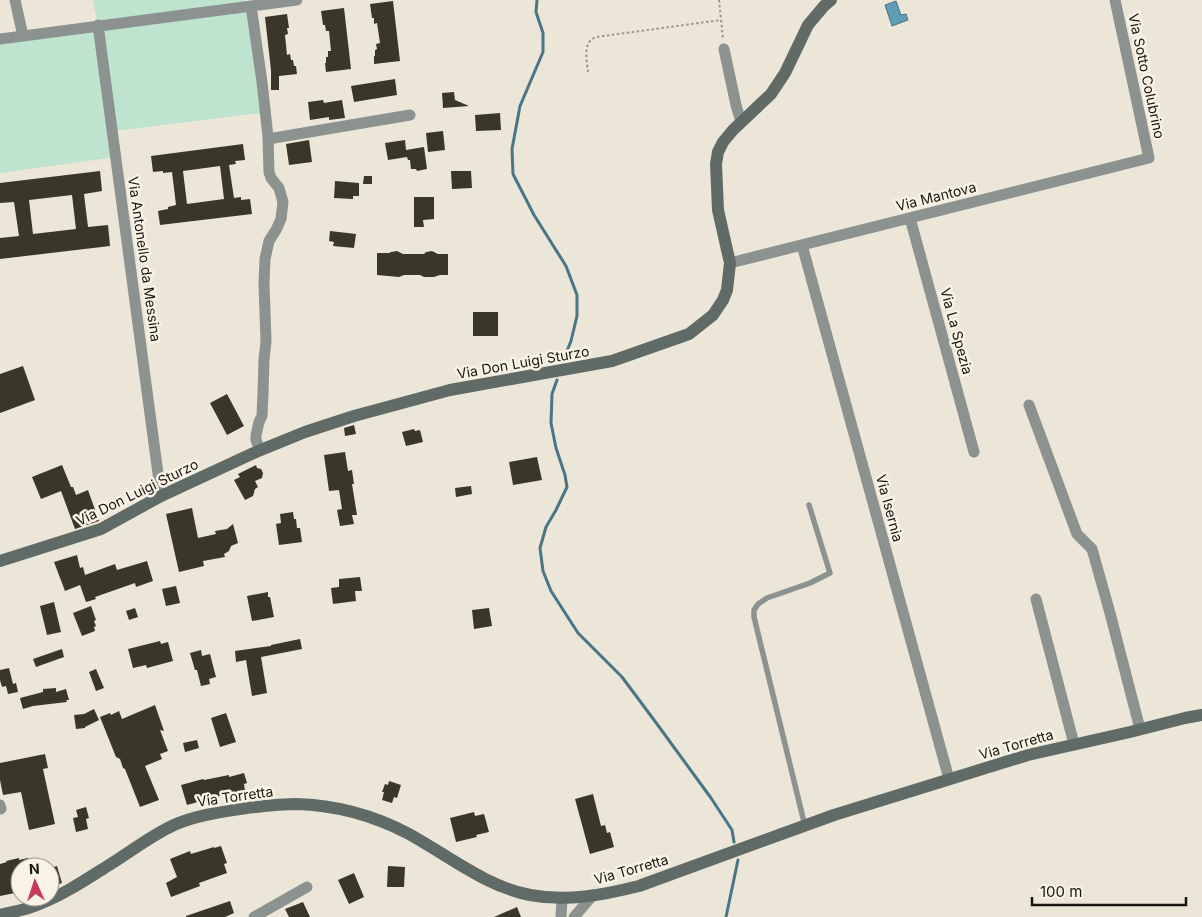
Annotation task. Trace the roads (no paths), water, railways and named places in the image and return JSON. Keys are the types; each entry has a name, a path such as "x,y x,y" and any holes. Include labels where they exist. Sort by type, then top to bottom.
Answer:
{"street":[{"path":"15,0 23,36"},
{"path":"0,39 248,4 297,0"},
{"name":"Via Don Luigi Sturzo","path":"0,561 101,529 161,496 260,450 354,416 450,390 612,361 688,334 713,315 723,300 726,290 730,263 718,210 716,164 718,152 723,142 733,130 771,94 785,74 808,25 831,0"},
{"name":"Via Sotto Colubrino","path":"1115,0 1149,158"},
{"path":"248,4 262,82 271,178 279,188 283,202 281,219 269,241 265,259 266,341 263,408 256,435 260,450"},
{"name":"Via Antonello da Messina","path":"98,25 161,496"},
{"path":"724,48 741,122"},
{"path":"268,139 410,115"},
{"name":"Via Mantova","path":"730,263 1149,158"},
{"name":"Via La Spezia","path":"910,218 974,452"},
{"name":"Via Isernia","path":"802,245 950,779"},
{"path":"1029,405 1077,534 1092,549 1140,729"},
{"path":"1036,600 1074,744"},
{"name":"Via Torretta","path":"0,915 36,906 60,894 107,867 156,834 192,818 234,810 296,804 317,805 364,815 391,825 482,878 530,895 562,898 607,894 639,886 843,813 1028,754 1202,715"},
{"path":"254,917 307,887"},
{"path":"574,917 593,896"},
{"path":"561,917 562,898"}],"lane":[{"path":"805,826 754,617 754,610 758,604 767,598 810,583 830,573 809,505"}],"water":[{"path":"896,1 901,15 906,14 908,20 892,26 885,5"}],"waterway":[{"path":"537,0 536,12 543,33 543,52 520,106 512,149 513,174 534,215 566,266 577,295 577,316 571,341 563,361"},
{"path":"557,380 552,394 551,423 567,487 546,527 540,548 543,571 551,591 578,633 622,677 711,798 732,830 734,842"},
{"path":"726,917 738,860"}]}
